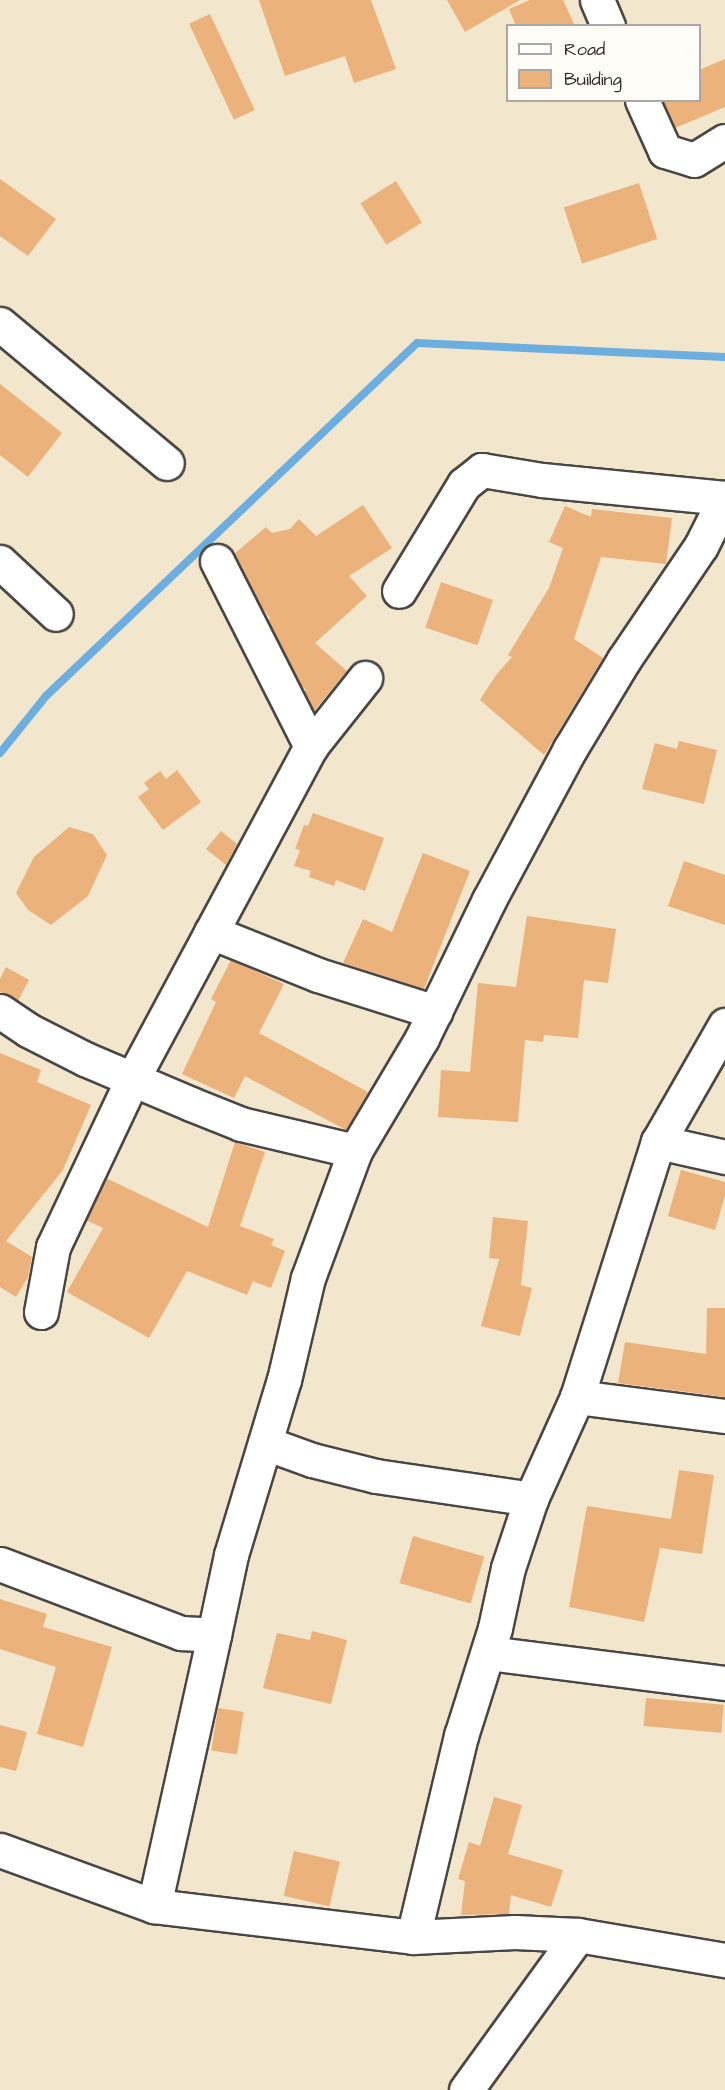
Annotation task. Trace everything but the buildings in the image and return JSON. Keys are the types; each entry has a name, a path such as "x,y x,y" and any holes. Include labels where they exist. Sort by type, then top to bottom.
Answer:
{"street":[{"path":"597,0 608,24"},
{"path":"643,102 665,151 694,160 725,141"},
{"path":"0,324 167,463"},
{"path":"154,1906 231,1555 285,1380 308,1278 355,1151 422,1038 489,900 570,749 623,661 701,546 725,498 542,480 482,471 464,484 399,591"},
{"path":"217,561 311,746"},
{"path":"0,562 56,614"},
{"path":"41,1312 53,1247 133,1078 311,746 365,678"},
{"path":"211,932 318,975 435,1012"},
{"path":"0,1011 28,1030 85,1059 241,1124 355,1151"},
{"path":"413,1937 460,1736 488,1653 508,1568 531,1499 577,1397 658,1142 725,1025"},
{"path":"658,1142 725,1157"},
{"path":"577,1397 725,1416"},
{"path":"265,1443 312,1460 376,1476 531,1499"},
{"path":"0,1564 181,1633 214,1635"},
{"path":"488,1653 725,1683"},
{"path":"0,1850 154,1906 413,1937 515,1932 578,1935 725,1960"},
{"path":"466,2090 578,1935"}],"waterway":[{"path":"0,753 46,696 417,343 725,357"}]}
